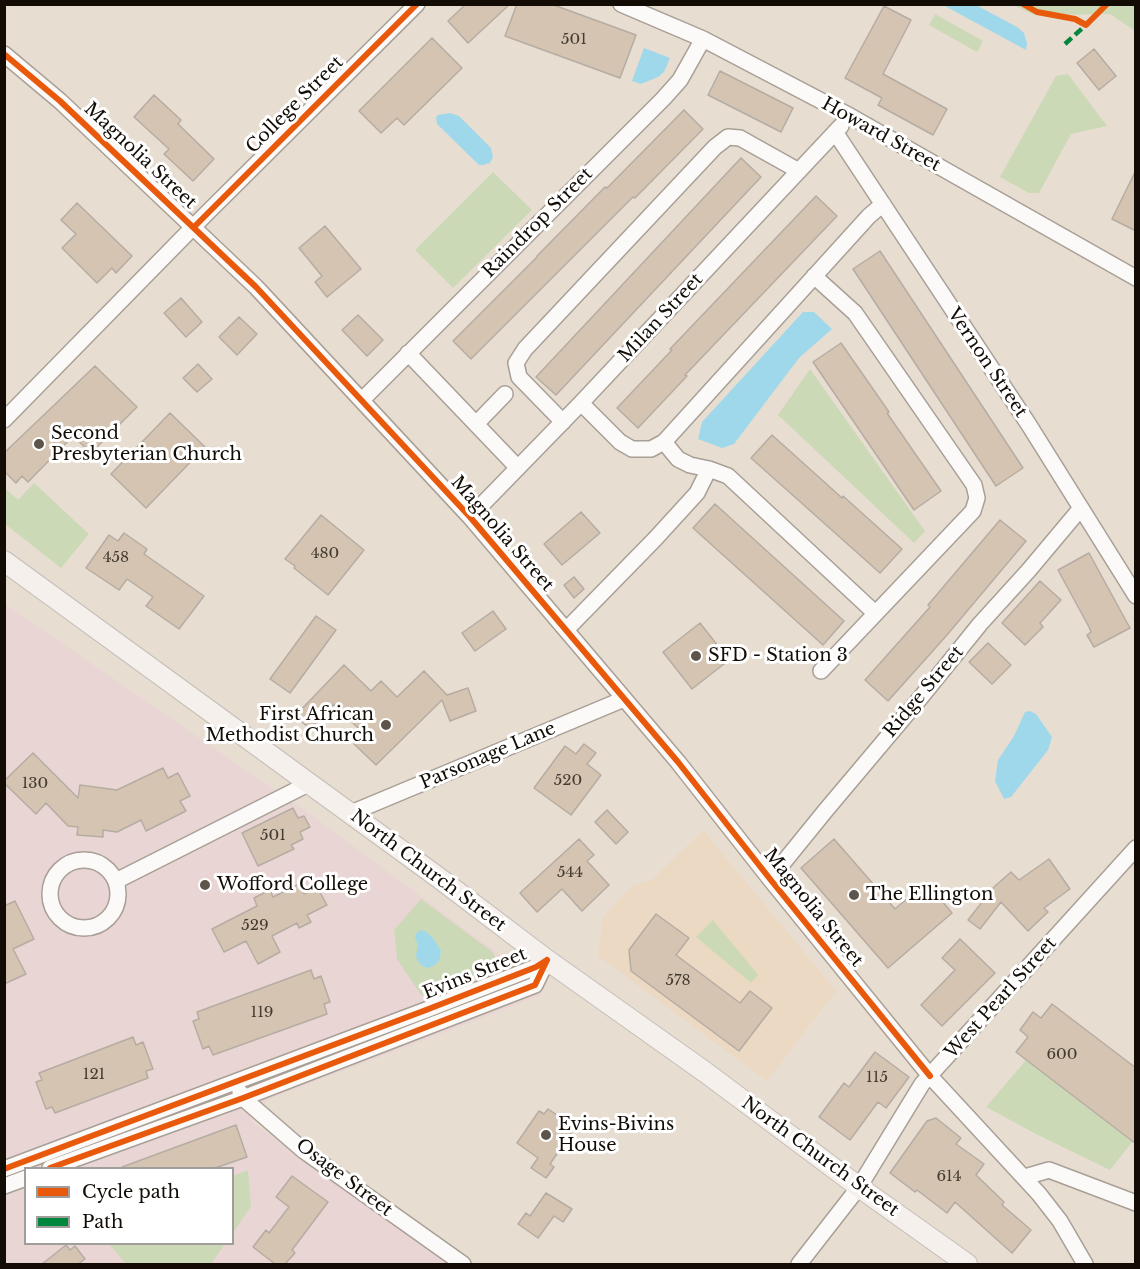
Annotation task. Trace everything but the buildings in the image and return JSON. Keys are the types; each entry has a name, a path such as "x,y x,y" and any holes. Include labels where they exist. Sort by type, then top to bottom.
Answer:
{"main road":[{"name":"North Church Street","path":"4,561 351,813 547,960 712,1077 967,1264"}],"street":[{"name":"College Street","path":"4,420 417,4"},
{"name":"Howard Street","path":"621,4 703,39 850,116 1136,278"},
{"name":"Raindrop Street","path":"362,400 663,99 680,80 703,39"},
{"name":"Magnolia Street","path":"4,54 60,101 256,287 470,517 685,771 930,1076 1025,1177 1060,1221 1085,1264"},
{"name":"Milan Street","path":"470,517 563,422 850,116"},
{"name":"Vernon Street","path":"835,132 978,348 1136,596"},
{"path":"563,422 519,377 516,363 525,349 651,214 715,147 728,137 740,138 799,171"},
{"path":"581,403 620,442 632,449 651,449 664,442 869,216 883,204"},
{"path":"814,276 855,314 974,484 977,498 972,511 821,671"},
{"path":"408,353 518,468"},
{"path":"476,424 505,394"},
{"path":"664,442 678,459 690,465 728,476 875,613"},
{"path":"566,630 697,493 709,469"},
{"name":"Ridge Street","path":"770,879 980,624 1081,508"},
{"name":"Parsonage Lane","path":"351,813 624,699"},
{"path":"116,881 310,783"},
{"name":"West Pearl Street","path":"799,1264 859,1186 922,1084 1136,848"},
{"path":"84,860 97,862 108,870 116,881 118,894 116,907 109,918 98,926 84,928 71,926 60,919 52,908 50,895 52,882 59,870 70,863 84,860"},
{"name":"Evins Street","path":"4,1169 426,1010 536,967 547,960"},
{"name":"Evins Street","path":"54,1167 243,1098 535,985 547,960"},
{"name":"Osage Street","path":"234,1082 243,1098 304,1151 463,1264"},
{"path":"1025,1177 1049,1170 1136,1203"},
{"path":"4,1186 24,1179"}],"shaded area":[{"name":"Wofford College","path":"4,603 315,818 495,951 542,995 269,1099 251,1121 450,1264 5,1264"},
{"path":"703,830 836,991 767,1081 598,956 603,917 633,885 652,880"}],"green space":[{"path":"1013,5 1135,5 1135,31 1110,14 1034,15"},
{"path":"935,14 983,41 977,52 929,25"},
{"path":"1068,74 1107,126 1071,134 1039,193 1029,193 1000,177 1056,76"},
{"path":"493,172 532,210 453,288 415,250"},
{"path":"810,369 925,531 914,543 778,415"},
{"path":"34,483 89,534 61,568 5,524 5,488 18,500"},
{"path":"421,899 494,953 496,967 421,995 397,959 394,930"},
{"path":"713,920 758,975 751,983 696,937"},
{"path":"1026,1060 1132,1142 1110,1170 986,1107"},
{"path":"248,1170 251,1206 234,1232 234,1176"},
{"path":"110,1245 224,1245 211,1264 126,1264"}],"water":[{"path":"943,5 976,5 1017,27 1024,33 1026,50"},
{"path":"644,48 670,58 664,72 641,84 632,81"},
{"path":"450,113 459,116 491,148 493,157 490,163 479,165 437,124 438,115"},
{"path":"803,312 814,312 832,329 799,358 734,444 722,448 698,439 702,422"},
{"path":"1030,711 1036,714 1052,737 1048,750 1011,797 1004,799 995,781 998,760 1014,736 1025,712"},
{"path":"421,930 433,938 441,951 439,961 428,968 422,966 416,955 418,945 415,937"}],"marked path":[{"path":"1065,44 1088,23"}],"cycle path":[{"path":"194,227 417,4"},
{"path":"1023,4 1037,12 1075,19 1086,25 1107,4"},
{"path":"4,54 60,101 256,287 470,517 678,762 930,1076"},
{"path":"53,1167 243,1098 535,985 547,960"},
{"path":"4,1169 426,1010 536,967 547,960"}],"place":[{"name":"Second Presbyterian Church","path":"39,444"},
{"name":"SFD - Station 3","path":"696,656"},
{"name":"First African Methodist Church","path":"386,725"},
{"name":"Wofford College","path":"205,885"},
{"name":"The Ellington","path":"854,895"},
{"name":"Evins-Bivins House","path":"546,1135"}]}
